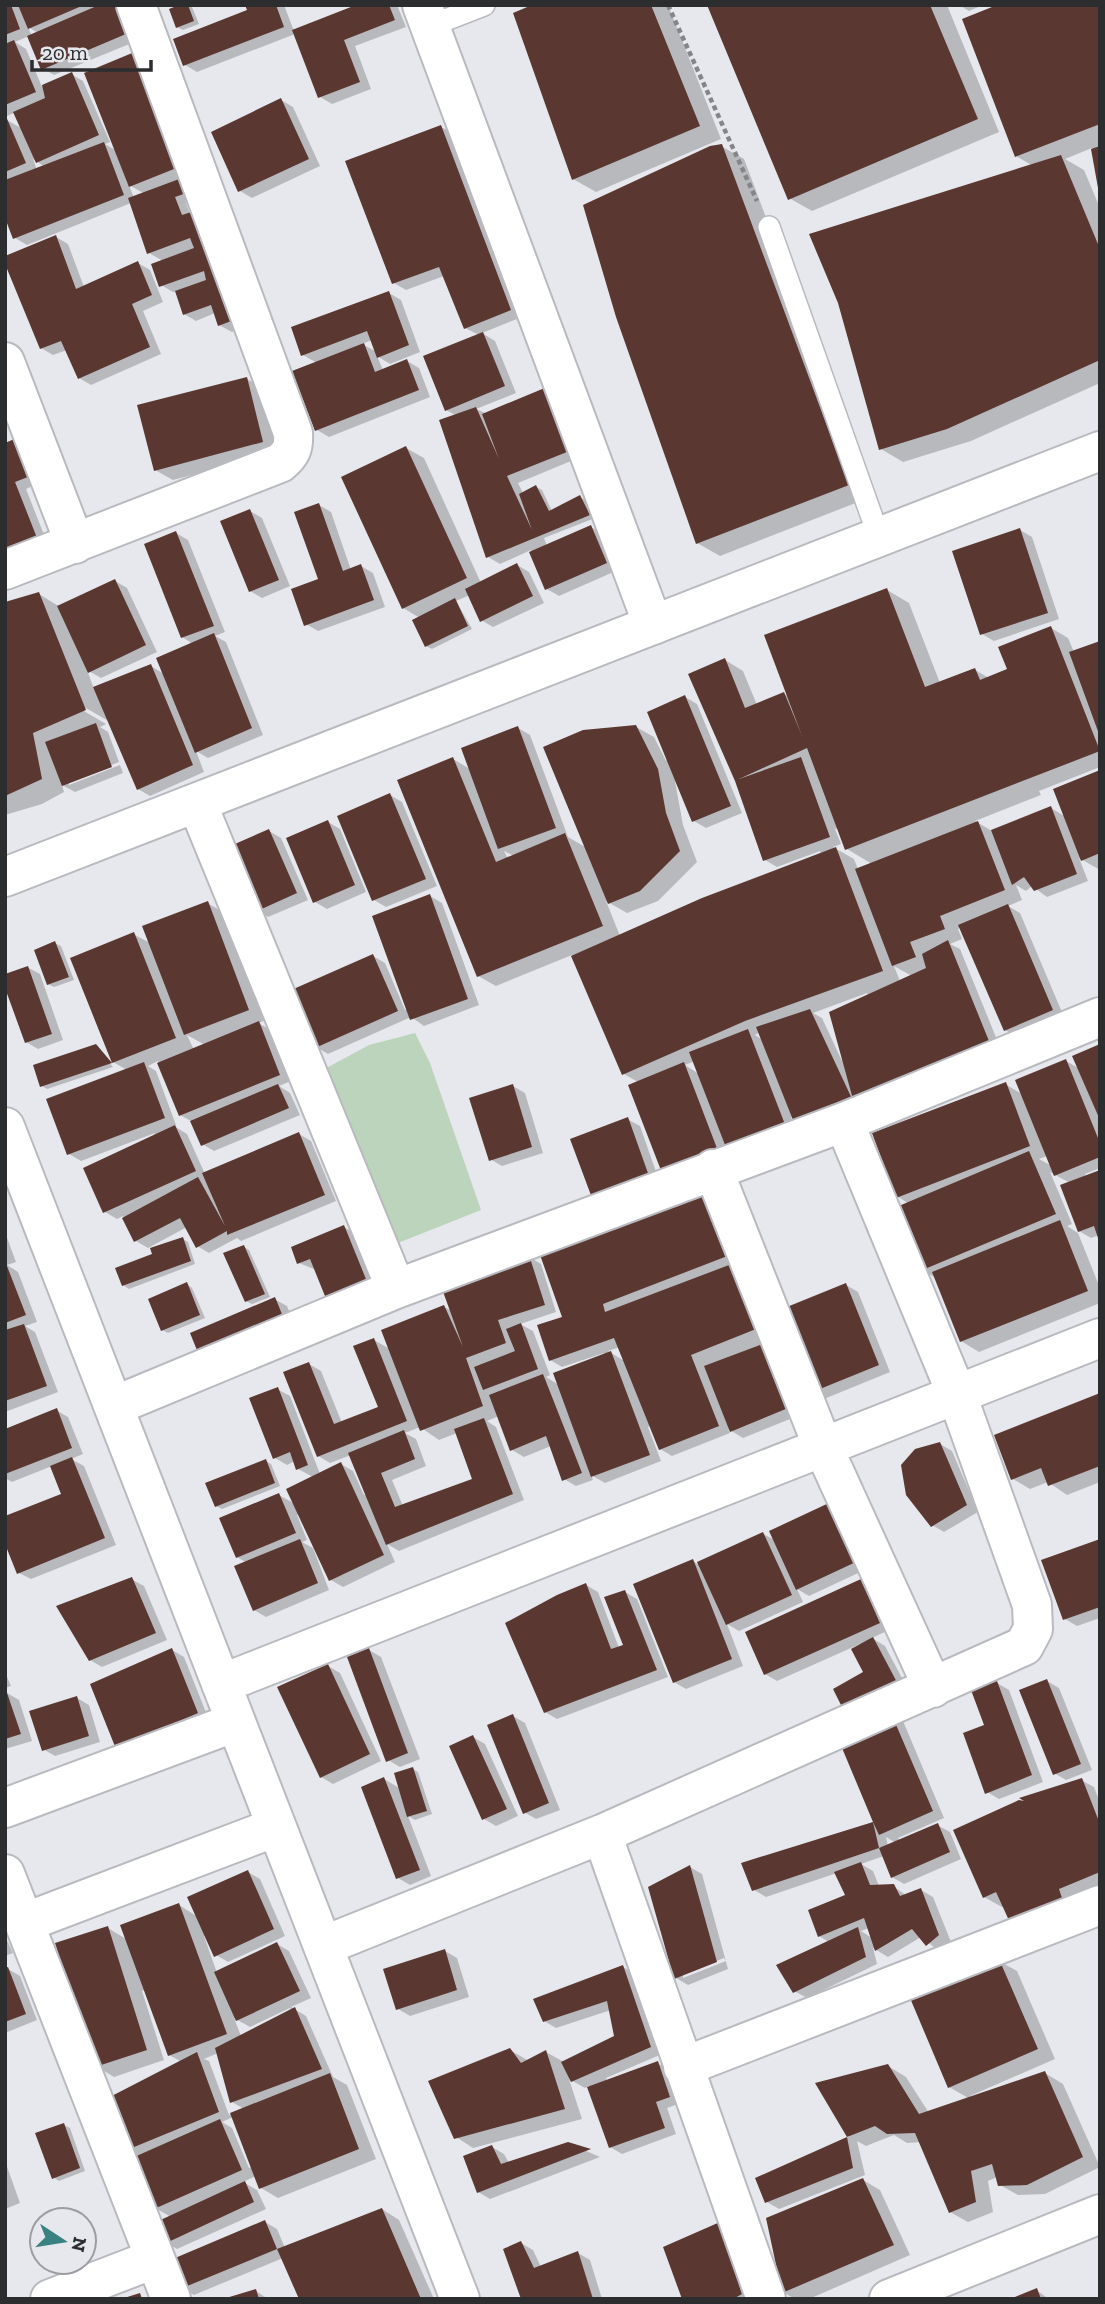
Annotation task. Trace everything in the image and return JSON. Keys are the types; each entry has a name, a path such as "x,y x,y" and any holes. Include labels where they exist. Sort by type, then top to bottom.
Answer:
{"street":[{"path":"5,570 280,463 290,455 294,445 293,433 136,5"},
{"path":"426,16 653,625"},
{"path":"5,362 75,544"},
{"path":"5,877 1100,451"},
{"path":"197,803 396,1290"},
{"path":"114,1406 396,1290 844,1122 1100,1017"},
{"path":"323,1945 602,1834 1024,1646 1032,1629 1032,1605 957,1395 844,1122"},
{"path":"5,1127 14,1178 114,1406 460,2299"},
{"path":"713,1169 823,1447 933,1688"},
{"path":"221,1684 1100,1338"},
{"path":"5,1808 236,1722"},
{"path":"26,1922 276,1827"},
{"path":"602,1834 766,2299"},
{"path":"5,1874 26,1922 154,2259 172,2299"},
{"path":"683,2067 1100,1905"},
{"path":"890,2299 1100,2214"},
{"path":"50,2299 154,2259"}],"lane":[{"path":"426,16 484,5"},
{"path":"769,227 879,537"}],"path":[{"path":"668,5 769,227"}],"green space":[{"path":"415,1033 430,1063 481,1210 393,1245 319,1072 369,1045"}],"building":[{"path":"5,5 11,5 20,29 5,35"},
{"path":"18,5 84,5 28,29"},
{"path":"99,5 122,5 133,31 41,70 27,36"},
{"path":"188,5 194,21 176,28 169,9"},
{"path":"245,5 276,5 284,27 183,66 173,39 247,10"},
{"path":"356,5 389,5 395,20 344,40 360,82 318,98 292,30"},
{"path":"532,5 651,5 700,126 572,180 513,13"},
{"path":"707,5 930,5 978,119 788,200"},
{"path":"997,5 1100,5 1100,124 1015,157 962,19"},
{"path":"14,40 36,92 5,105 5,44"},
{"path":"137,51 184,165 129,187 84,73"},
{"path":"72,72 99,135 36,163 13,112 45,98 42,85"},
{"path":"281,98 309,159 238,192 211,132"},
{"path":"5,114 26,163 5,172"},
{"path":"441,125 511,310 464,329 439,267 392,284 345,161"},
{"path":"104,142 124,195 13,239 5,218 5,180"},
{"path":"722,144 849,485 696,544 616,317 583,205 710,146"},
{"path":"1100,146 1100,188 1098,188 1091,149"},
{"path":"1061,155 1100,249 1100,360 947,429 879,450 838,303 809,234"},
{"path":"190,175 195,190 175,197 182,215 201,209 242,317 218,326 211,305 183,315 175,291 206,280 204,271 159,287 151,264 194,248 190,238 147,254 128,198"},
{"path":"56,235 76,289 138,261 152,295 132,304 150,347 78,379 61,341 40,349 5,264 5,256"},
{"path":"389,291 409,345 377,358 367,331 301,356 291,327"},
{"path":"483,332 505,386 445,411 423,356"},
{"path":"364,343 375,372 407,359 419,390 315,431 292,371"},
{"path":"247,377 263,442 154,471 137,405"},
{"path":"547,387 572,450 507,476 532,530 519,494 536,485 549,511 580,495 590,515 486,558 439,420 476,407 499,459 482,414"},
{"path":"19,437 33,475 15,482 39,543 5,557 5,443"},
{"path":"406,446 467,578 402,609 341,477"},
{"path":"319,503 343,571 361,564 374,600 304,626 291,589 318,579 294,512"},
{"path":"250,509 279,580 249,592 220,521"},
{"path":"591,525 607,563 545,590 529,552"},
{"path":"1020,528 1048,613 980,635 952,551"},
{"path":"176,531 214,626 181,638 144,544"},
{"path":"517,563 533,596 480,622 465,589"},
{"path":"115,579 146,645 88,673 57,606"},
{"path":"887,588 925,687 975,668 980,680 1007,669 998,647 1051,626 1100,751 845,850 807,748 739,779 801,757 830,837 763,861 735,781 688,674 725,658 745,708 784,692 802,736 764,635"},
{"path":"39,592 86,710 33,733 42,779 5,796 5,602"},
{"path":"455,598 468,626 425,647 412,620"},
{"path":"214,633 252,728 195,753 156,658"},
{"path":"1100,641 1100,734 1099,734 1069,652"},
{"path":"151,664 193,765 137,790 93,687"},
{"path":"685,695 731,806 692,822 647,712"},
{"path":"96,723 112,767 62,786 45,742"},
{"path":"636,725 658,769 666,813 680,851 640,891 608,904 543,747 583,730"},
{"path":"518,726 556,828 498,849 461,748"},
{"path":"453,757 496,862 565,833 603,926 477,977 397,780"},
{"path":"1100,770 1100,853 1081,861 1053,789"},
{"path":"390,793 426,879 372,901 337,816"},
{"path":"1051,806 1077,874 1034,891 1024,877 1012,885 991,830"},
{"path":"328,820 355,885 313,903 286,838"},
{"path":"978,821 1005,890 940,916 945,929 910,942 916,957 892,966 855,869"},
{"path":"269,829 297,893 255,912 228,847"},
{"path":"836,847 883,971 745,1021 622,1075 571,956 702,898"},
{"path":"430,894 468,999 410,1020 372,916"},
{"path":"208,901 249,1010 184,1035 142,926"},
{"path":"1008,904 1053,1010 1004,1031 958,925"},
{"path":"134,932 176,1038 112,1063 70,958"},
{"path":"948,940 991,1046 854,1103 829,1012 926,968 922,954"},
{"path":"55,941 69,977 47,985 34,950"},
{"path":"373,954 398,1011 315,1048 289,991"},
{"path":"28,966 52,1034 25,1043 5,988 5,974"},
{"path":"810,1009 854,1103 793,1120 756,1027"},
{"path":"259,1021 280,1075 179,1116 157,1063"},
{"path":"748,1029 786,1127 727,1150 689,1052"},
{"path":"96,1044 112,1063 40,1087 33,1065"},
{"path":"1100,1044 1100,1120 1072,1056"},
{"path":"1066,1059 1100,1143 1100,1157 1054,1176 1015,1080"},
{"path":"144,1062 165,1118 67,1155 46,1099"},
{"path":"684,1062 718,1151 662,1173 628,1085"},
{"path":"1006,1082 1030,1146 896,1198 872,1133"},
{"path":"278,1084 289,1108 201,1146 190,1121"},
{"path":"513,1084 532,1147 489,1161 469,1098"},
{"path":"628,1117 649,1176 592,1198 570,1139"},
{"path":"175,1125 196,1171 103,1213 83,1168"},
{"path":"299,1132 325,1195 227,1235 227,1231 196,1248 180,1218 134,1242 122,1218 198,1177 225,1226 202,1173"},
{"path":"1029,1151 1056,1214 920,1271 894,1208"},
{"path":"1100,1170 1099,1241 1094,1226 1078,1232 1060,1185"},
{"path":"706,1192 730,1255 603,1304 605,1312 737,1262 761,1327 691,1355 719,1426 659,1450 614,1338 549,1361 537,1325 562,1317 539,1252"},
{"path":"1060,1220 1088,1291 960,1342 932,1272"},
{"path":"344,1225 370,1289 329,1306 310,1259 297,1264 291,1247"},
{"path":"183,1237 191,1261 122,1286 115,1268 152,1254 150,1248"},
{"path":"244,1245 265,1294 245,1302 223,1253"},
{"path":"529,1255 545,1305 498,1320 506,1343 466,1358 483,1406 420,1431 381,1330 444,1305 463,1347 441,1286"},
{"path":"5,1261 26,1315 5,1323"},
{"path":"187,1282 200,1315 161,1331 148,1299"},
{"path":"846,1283 879,1365 810,1393 777,1311"},
{"path":"275,1297 286,1324 201,1360 190,1333"},
{"path":"521,1323 538,1369 483,1390 474,1367 515,1351 506,1329"},
{"path":"24,1324 47,1386 5,1401 5,1330"},
{"path":"374,1338 407,1421 317,1457 283,1372 309,1362 334,1424 378,1407 353,1346"},
{"path":"768,1342 793,1406 730,1432 704,1366"},
{"path":"611,1351 650,1455 591,1477 553,1373"},
{"path":"543,1374 582,1473 562,1481 546,1436 510,1451 489,1395"},
{"path":"278,1387 308,1465 296,1470 290,1452 273,1459 249,1398"},
{"path":"1100,1393 1100,1466 1048,1486 1041,1468 1011,1480 994,1435"},
{"path":"57,1408 72,1448 5,1474 5,1429"},
{"path":"484,1418 513,1494 386,1545 348,1453 404,1430 415,1459 381,1473 395,1507 472,1479 454,1429"},
{"path":"940,1442 967,1505 931,1527 906,1495 901,1465 915,1449"},
{"path":"72,1457 105,1538 17,1574 5,1544 5,1516 61,1494 50,1466"},
{"path":"266,1459 275,1483 215,1507 205,1483"},
{"path":"341,1462 384,1555 329,1581 286,1489"},
{"path":"279,1493 296,1533 236,1558 219,1518"},
{"path":"831,1502 858,1561 796,1590 769,1531"},
{"path":"763,1532 792,1595 726,1625 697,1562"},
{"path":"300,1539 318,1583 253,1611 234,1566"},
{"path":"1100,1539 1100,1607 1063,1620 1041,1560"},
{"path":"693,1559 732,1659 673,1683 633,1584"},
{"path":"132,1577 156,1633 89,1661 56,1606"},
{"path":"861,1579 880,1623 764,1675 745,1632"},
{"path":"586,1583 611,1649 623,1645 604,1597 625,1590 657,1670 544,1713 505,1623"},
{"path":"873,1637 900,1688 847,1717 833,1689 863,1672 851,1649"},
{"path":"172,1648 198,1713 116,1749 90,1684"},
{"path":"369,1648 408,1753 386,1762 347,1657"},
{"path":"328,1664 370,1754 320,1778 277,1687"},
{"path":"1047,1679 1081,1764 1053,1775 1019,1690"},
{"path":"997,1681 1032,1775 985,1794 963,1733 984,1725 971,1690"},
{"path":"5,1687 21,1734 5,1739"},
{"path":"77,1696 89,1736 42,1751 29,1711"},
{"path":"891,1713 933,1811 879,1835 837,1736"},
{"path":"513,1714 549,1803 523,1814 487,1725"},
{"path":"473,1735 507,1809 482,1820 449,1746"},
{"path":"413,1767 427,1811 407,1817 394,1773"},
{"path":"384,1777 420,1870 396,1879 361,1787"},
{"path":"1082,1778 1100,1824 1100,1872 1059,1889 1064,1904 1012,1927 996,1892 983,1898 953,1830 1019,1800 1024,1801 1019,1798"},
{"path":"873,1822 879,1848 752,1891 741,1863"},
{"path":"938,1823 950,1852 891,1878 879,1848"},
{"path":"861,1862 870,1885 894,1884 900,1896 921,1888 939,1935 926,1946 912,1929 875,1951 864,1918 818,1937 808,1910 845,1895 834,1872"},
{"path":"690,1865 717,1962 674,1979 648,1887"},
{"path":"248,1870 274,1929 214,1957 187,1897"},
{"path":"179,1903 227,2034 168,2056 120,1925"},
{"path":"108,1926 147,2050 95,2067 55,1943"},
{"path":"858,1927 866,1957 793,1993 776,1965"},
{"path":"277,1942 300,1991 236,2021 214,1972"},
{"path":"445,1949 457,1990 396,2010 383,1969"},
{"path":"999,1959 1038,2049 948,2088 910,1998"},
{"path":"623,1965 651,2047 571,2082 561,2062 614,2036 607,2001 543,2022 533,1999"},
{"path":"8,1967 26,2014 5,2022 5,1968"},
{"path":"295,2007 322,2069 230,2103 215,2048"},
{"path":"510,2048 521,2063 546,2050 565,2109 454,2139 428,2081"},
{"path":"197,2052 219,2112 122,2152 102,2101"},
{"path":"658,2061 670,2097 656,2102 665,2128 609,2148 587,2087"},
{"path":"888,2064 919,2114 1045,2071 1083,2157 1027,2185 998,2186 992,2164 971,2171 976,2202 949,2213 915,2133 887,2134 875,2126 847,2137 815,2083"},
{"path":"330,2073 359,2149 259,2189 230,2113"},
{"path":"220,2119 242,2170 154,2209 132,2158"},
{"path":"64,2123 80,2168 52,2179 35,2133"},
{"path":"847,2137 853,2168 765,2203 755,2178"},
{"path":"568,2142 591,2149 477,2193 463,2156 492,2145 501,2164"},
{"path":"863,2178 894,2245 782,2293 766,2218"},
{"path":"245,2181 254,2202 164,2244 154,2223"},
{"path":"382,2208 421,2299 299,2299 277,2249"},
{"path":"265,2220 277,2249 180,2289 168,2261"},
{"path":"720,2222 742,2294 733,2299 682,2299 663,2247"},
{"path":"521,2241 534,2268 578,2251 593,2299 521,2299 503,2249"},
{"path":"1037,2288 1041,2299 1010,2299"},
{"path":"256,2289 259,2299 226,2299 226,2298"},
{"path":"140,2293 142,2299 124,2299 124,2298"}]}
